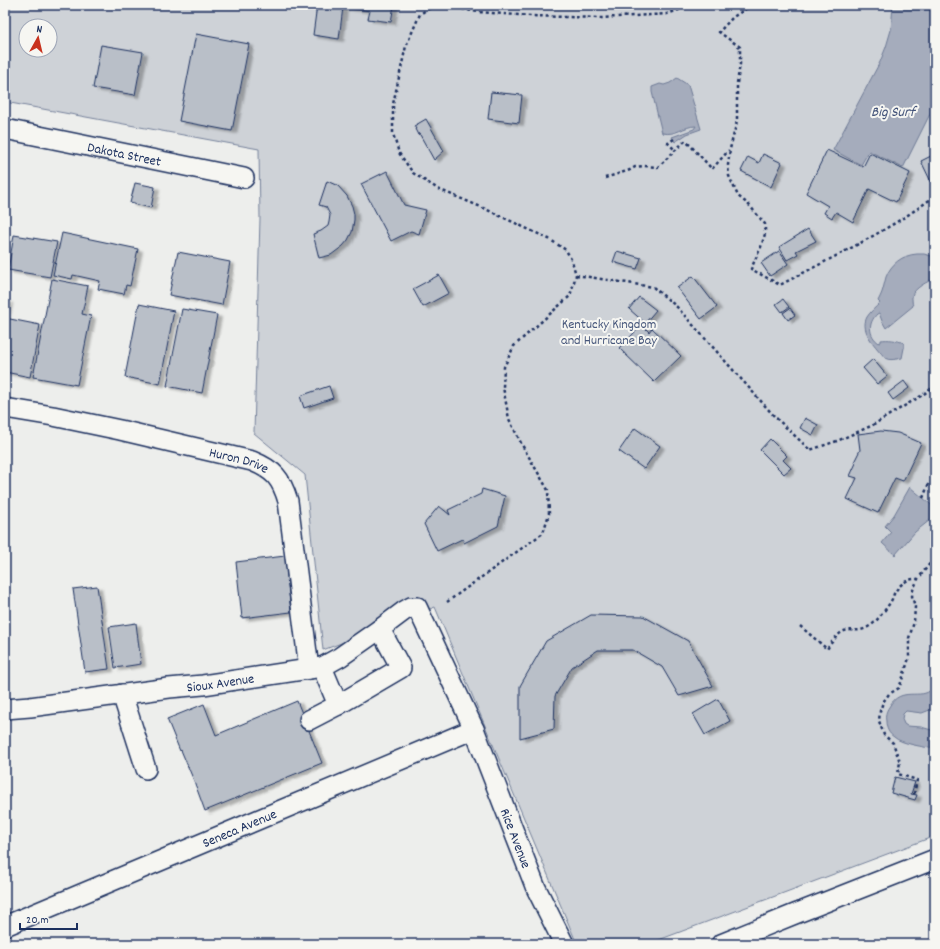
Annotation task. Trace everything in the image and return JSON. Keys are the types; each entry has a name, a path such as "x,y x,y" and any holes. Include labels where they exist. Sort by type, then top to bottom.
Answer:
{"street":[{"name":"Dakota Street","path":"5,129 244,178"},
{"name":"Huron Drive","path":"5,408 120,430 252,461 271,471 281,482 288,501 315,668 338,706"},
{"name":"Sioux Avenue","path":"5,709 203,685 315,668 340,657 404,611 411,607 417,608"},
{"name":"Rice Avenue","path":"417,608 474,729 535,886 564,944"},
{"path":"309,720 338,706 401,668 380,629"},
{"path":"122,694 146,770"},
{"name":"Seneca Avenue","path":"5,926 474,729"},
{"path":"722,944 935,859"}],"path":[{"path":"424,5 428,9"},
{"path":"447,602 543,533 549,514 548,490 509,419 503,387 504,367 514,346 570,296 576,275 572,261 566,250 549,239 481,206 438,189 412,173 399,153 393,134 393,104 406,46 420,14 428,9 441,5 478,12 531,16 601,18 667,14 693,5"},
{"path":"752,5 733,17 718,32 740,47 740,64 737,83 737,122 730,149 728,165 729,176 738,196 749,204 765,224 766,234 751,269 780,284 899,220 935,196"},
{"path":"674,139 668,143 675,150"},
{"path":"605,178 635,167 644,166 658,168 685,141 712,169 730,149"},
{"path":"576,275 653,287 677,307 774,417 810,450 837,441 871,426 935,386"},
{"path":"923,498 929,483 935,482"},
{"path":"914,794 917,780 898,774 900,762 896,750 893,743 884,735 879,721 883,702 889,694 899,688 908,664 909,638 915,607 912,596 913,590 918,579 935,558"},
{"path":"800,626 827,649 842,632 867,628 874,623 892,600 895,591 902,584 910,578 918,579"}],"green space":[{"name":"Kentucky Kingdom and Hurricane Bay","path":"5,5 935,5 935,836 648,944 577,944 435,607 323,650 305,475 254,433 260,219 259,149 5,102"}],"water":[{"name":"Big Surf","path":"893,5 935,5 935,104 903,168 869,151 861,165 833,150 880,62 891,30"},
{"path":"677,78 688,85 701,129 687,134 675,142 672,137 694,129 696,126 691,126 672,133 662,133 652,87 670,83"},
{"path":"917,254 935,257 935,279 925,283 913,293 913,306 886,328 879,313 872,321 870,329 871,333 875,340 879,343 881,340 895,340 904,343 902,358 893,360 887,359 870,339 865,328 865,323 871,311 880,303 878,301 883,290 886,277 894,264 902,258"},
{"path":"910,487 935,508 935,516 915,532 895,555 882,543 891,532 885,526 894,515"},
{"path":"935,684 935,708 922,713 906,711 903,714 902,719 904,724 907,726 921,727 935,731 935,749 907,743 892,736 887,728 886,714 894,700 905,695 922,694 933,688"}],"building":[{"path":"317,5 394,5 391,22 368,19 370,11 343,7 339,39 313,35"},
{"path":"196,34 249,44 232,131 179,121"},
{"path":"101,45 143,52 135,95 93,88"},
{"path":"491,92 522,95 519,123 488,119"},
{"path":"426,119 444,151 434,160 414,126"},
{"path":"827,150 863,167 870,153 910,173 896,202 869,189 853,222 836,212 832,218 824,213 828,206 806,193"},
{"path":"763,154 782,163 771,187 741,171 748,157 759,163"},
{"path":"935,154 935,185 933,186 921,161"},
{"path":"387,171 404,205 426,210 419,234 411,231 391,241 361,184"},
{"path":"327,181 338,186 347,196 352,206 354,220 352,232 343,246 331,255 319,258 313,234 328,226 330,215 326,207 319,205"},
{"path":"135,183 155,187 151,208 130,203"},
{"path":"808,229 816,241 796,251 798,254 787,260 779,247"},
{"path":"62,233 138,249 130,286 126,285 124,294 98,289 100,281 73,275 72,279 53,275"},
{"path":"14,235 57,242 50,277 8,270"},
{"path":"617,251 641,258 637,269 613,262"},
{"path":"779,251 788,264 770,276 761,263"},
{"path":"178,252 230,262 222,305 169,295"},
{"path":"439,275 449,293 423,307 413,289"},
{"path":"693,276 717,307 701,319 677,288"},
{"path":"52,279 88,286 82,314 91,316 77,385 33,377"},
{"path":"639,297 656,310 645,323 629,309"},
{"path":"783,299 789,307 782,312 776,304"},
{"path":"5,300 8,301 5,316"},
{"path":"139,304 174,311 160,384 125,377"},
{"path":"790,308 795,315 788,320 783,313"},
{"path":"182,309 217,315 202,393 167,386"},
{"path":"5,318 40,325 30,377 5,372"},
{"path":"642,325 649,332 652,328 681,356 654,382 619,348"},
{"path":"873,359 887,376 877,384 863,368"},
{"path":"904,381 909,388 893,400 888,393"},
{"path":"329,386 333,398 304,408 300,396"},
{"path":"805,418 818,425 813,435 800,428"},
{"path":"635,428 660,446 644,469 619,451"},
{"path":"881,431 898,433 921,443 903,481 895,478 878,513 847,499 857,478 850,476 856,463 854,462 860,450 858,434"},
{"path":"770,439 787,456 783,460 791,468 784,474 760,450"},
{"path":"482,489 505,496 498,526 464,543 462,539 437,551 424,524 439,506 450,515 448,510 481,494"},
{"path":"285,556 291,612 242,618 236,562"},
{"path":"97,586 109,669 85,672 73,589"},
{"path":"591,615 643,616 688,641 713,686 679,696 662,667 633,650 598,650 572,667 555,696 554,729 520,738 520,686 546,641"},
{"path":"136,623 141,664 115,668 109,627"},
{"path":"718,699 730,721 705,735 693,714"},
{"path":"297,701 322,763 205,811 194,781 167,719 204,704 216,735"},
{"path":"895,777 915,782 911,794 917,795 915,800 891,793"}]}
